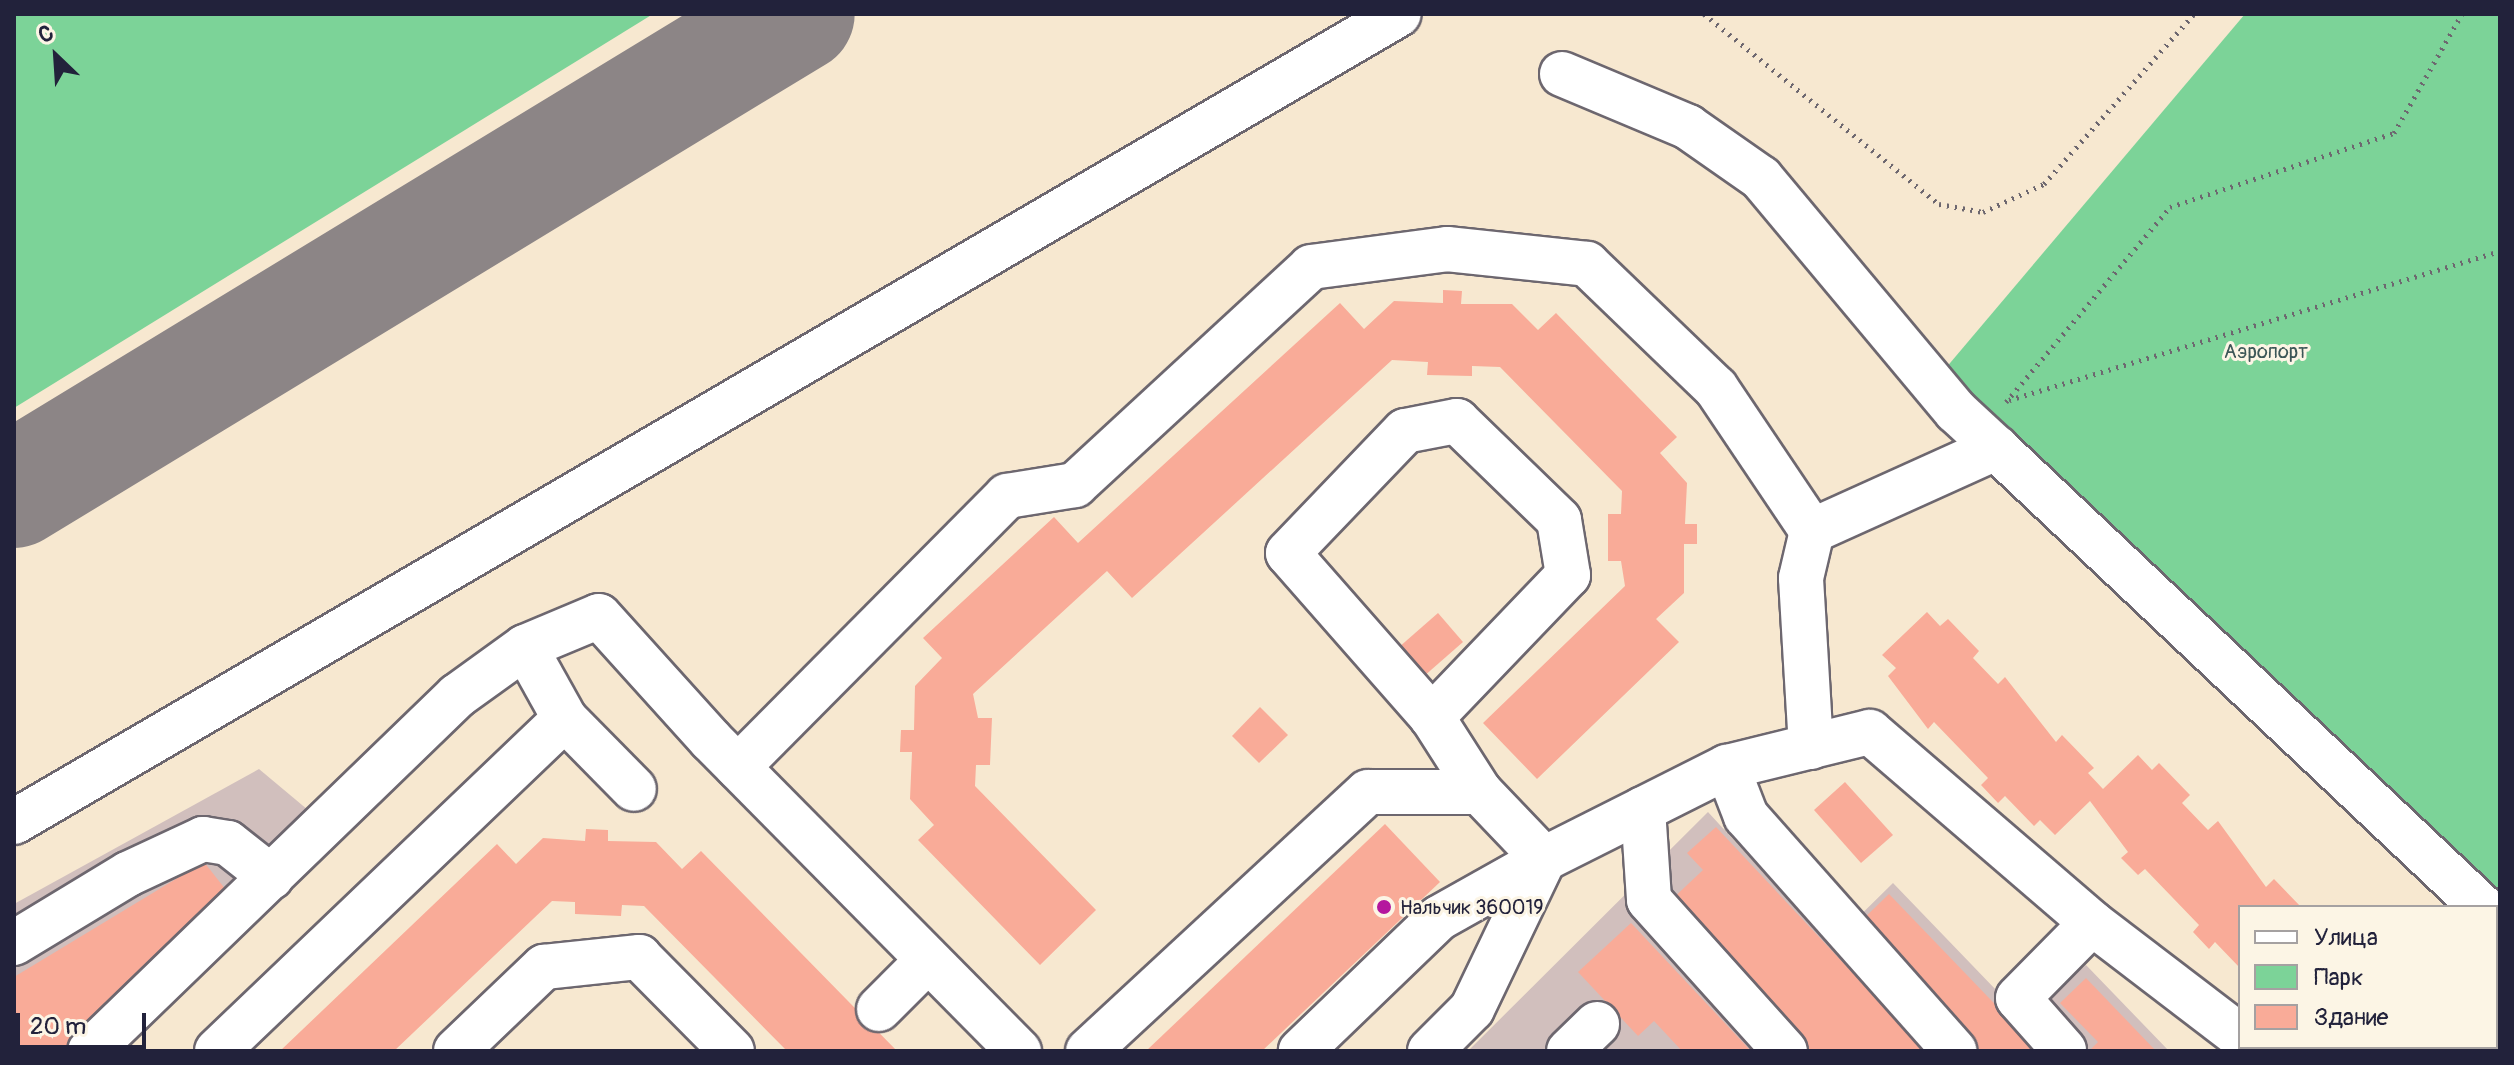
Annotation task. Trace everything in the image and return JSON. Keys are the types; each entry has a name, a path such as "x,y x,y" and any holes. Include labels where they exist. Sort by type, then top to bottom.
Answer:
{"lane":[{"path":"14,822 1399,14"},
{"path":"1562,74 1688,127 1761,178 1987,440 2480,905"},
{"path":"738,767 1007,496 1075,485 1311,267 1447,249 1587,264 1716,388 1812,531 1801,578 1811,747"},
{"path":"1432,717 1568,575 1559,520 1457,421 1405,431 1288,553 1432,717 1480,792 1544,859"},
{"path":"1812,531 1987,440"},
{"path":"90,1051 457,696 525,647 599,616 738,767 1019,1051"},
{"path":"525,647 565,719 634,789"},
{"path":"217,1051 565,719"},
{"path":"1301,1051 1439,918 1544,859 1727,767 1870,732 2092,923 2238,1034"},
{"path":"1727,767 1746,816 1955,1051"},
{"path":"1088,1051 1368,792 1480,792"},
{"path":"1643,809 1649,900 1785,1051"},
{"path":"14,943 128,874 203,839 228,843 271,877"},
{"path":"1455,1043 1544,859"},
{"path":"2064,1050 2018,998 2092,923"},
{"path":"456,1051 544,967 639,957 732,1051"},
{"path":"879,1009 928,960"}],"path":[{"path":"1704,14 1888,167 1939,204 1972,212 2011,203 2044,184 2194,14"},
{"path":"1987,440 2008,401 2170,207 2394,133 2462,14"},
{"path":"2008,401 2500,251"}],"shaded area":[{"path":"259,769 308,810 60,1051 14,1051 14,904"},
{"path":"1708,812 1830,945 1893,883 2024,1019 2086,965 2169,1051 1468,1051"}],"green space":[{"path":"14,14 653,14 14,408"},
{"name":"Аэропорт","path":"2245,14 2500,14 2500,899 1945,369"}],"building":[{"path":"1443,290 1462,291 1461,304 1512,304 1538,330 1556,313 1677,437 1660,453 1687,483 1685,524 1697,524 1697,544 1684,544 1684,593 1656,619 1679,642 1537,779 1483,723 1625,586 1621,561 1608,561 1608,514 1621,514 1622,491 1500,367 1472,366 1472,376 1427,375 1428,362 1392,360 1132,598 1107,571 973,694 978,718 992,718 990,765 976,765 975,786 1096,910 1040,965 918,840 934,825 910,799 912,752 900,752 901,730 914,730 915,686 942,658 923,638 1054,517 1078,543 1340,303 1364,329 1394,301 1443,303"},
{"path":"1927,612 1940,626 1948,619 1979,651 1973,658 1998,684 2005,677 2056,742 2062,735 2094,768 2088,773 2103,789 2138,755 2152,770 2159,763 2190,795 2182,803 2208,830 2218,821 2266,887 2274,879 2299,905 2238,905 2238,966 2215,942 2209,949 2193,932 2199,925 2145,869 2138,875 2121,858 2128,852 2090,801 2055,835 2040,820 2034,826 2005,796 1998,803 1981,785 1988,778 1934,722 1928,729 1888,676 1896,668 1882,655"},
{"path":"1438,613 1463,642 1423,677 1398,648"},
{"path":"1260,707 1288,735 1259,763 1232,736"},
{"path":"1845,782 1893,835 1861,863 1814,810"},
{"path":"1385,824 1440,882 1262,1051 1146,1051"},
{"path":"1716,827 1926,1051 1808,1051 1669,902 1703,870 1687,853"},
{"path":"586,829 608,830 608,841 656,842 682,869 701,851 897,1051 787,1051 644,906 622,905 621,916 575,914 575,902 552,901 394,1051 280,1051 497,844 516,864 543,838 585,841"},
{"path":"204,862 226,890 65,1051 14,1051 14,977"},
{"path":"1889,894 2040,1051 1980,1051 1858,924"},
{"path":"1631,923 1751,1051 1682,1051 1654,1021 1638,1036 1578,972"},
{"path":"2086,978 2156,1051 2089,1051 2098,1042 2060,1003"},
{"path":"2498,1046 2500,1051 2442,1049 2498,1049"}],"taxiway":[{"path":"14,490 797,14"}],"place":[{"name":"Нальчик 360019","path":"1384,907"}]}
